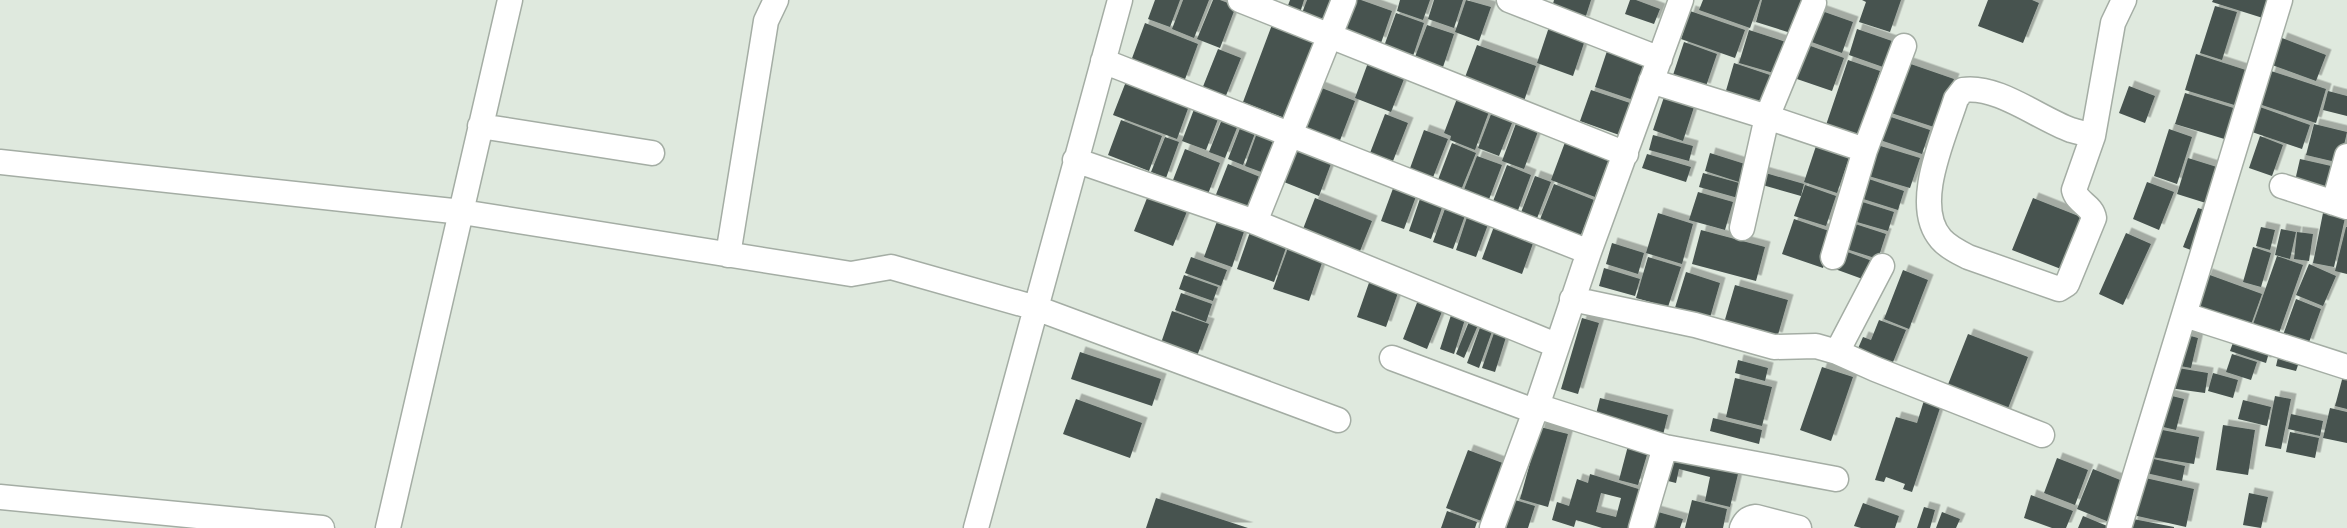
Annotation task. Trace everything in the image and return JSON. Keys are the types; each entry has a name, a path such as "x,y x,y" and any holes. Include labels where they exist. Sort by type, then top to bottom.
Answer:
{"street":[{"path":"388,528 510,0"},
{"path":"729,255 766,21 776,0"},
{"path":"976,528 1120,0"},
{"path":"1240,0 1626,154"},
{"path":"1255,222 1344,0"},
{"path":"1509,0 1660,58"},
{"path":"1492,528 1572,299 1681,0"},
{"path":"2093,136 2070,130 1991,93 1975,88 1963,90 1956,99 1928,187 1933,227 1940,238 1954,250 1968,257 2064,288 2094,218 2091,209 2075,197 2074,190 2093,136 2114,23 2124,0"},
{"path":"2119,528 2280,0"},
{"path":"1742,228 1767,117 1814,3"},
{"path":"1833,257 1865,150 1904,46"},
{"path":"1103,61 1589,252"},
{"path":"1651,81 1865,150"},
{"path":"480,126 652,153"},
{"path":"2282,186 2341,205 2347,156"},
{"path":"1075,160 1255,222 1556,345"},
{"path":"0,162 462,212 851,274 891,267 1036,308 1338,420"},
{"path":"1837,352 1882,266"},
{"path":"1572,299 1695,325 1774,347 1816,346 1837,352 2042,435"},
{"path":"2185,315 2347,367"},
{"path":"1392,358 1535,409 1665,447 1836,479"},
{"path":"1641,528 1665,447"},
{"path":"0,497 322,528"},
{"path":"1742,528 1750,518 1756,517 1799,528"}],"building":[{"path":"1155,0 1180,0 1170,27 1148,19"},
{"path":"1183,0 1209,0 1194,38 1172,29"},
{"path":"1213,0 1236,6 1220,48 1197,39"},
{"path":"1290,0 1304,0 1300,13 1287,8"},
{"path":"1307,0 1330,0 1323,21 1302,13"},
{"path":"1353,0 1361,0 1392,11 1381,43 1342,30"},
{"path":"1400,0 1430,0 1423,20 1397,11"},
{"path":"1434,0 1463,0 1454,28 1428,19"},
{"path":"1466,0 1491,7 1479,41 1455,32"},
{"path":"1554,0 1591,0 1584,22 1551,11"},
{"path":"1630,0 1660,9 1654,24 1625,14"},
{"path":"1703,0 1760,0 1750,28 1699,10"},
{"path":"1762,0 1807,0 1797,35 1756,22"},
{"path":"1862,0 1901,0 1890,32 1859,22 1866,2"},
{"path":"1988,0 2032,0 2039,3 2023,43 1978,26"},
{"path":"2213,0 2272,0 2266,19 2212,2"},
{"path":"2215,6 2237,12 2222,60 2200,53"},
{"path":"1816,9 1853,22 1842,53 1806,40"},
{"path":"1690,11 1745,30 1735,58 1681,39"},
{"path":"1396,13 1424,23 1412,59 1383,49"},
{"path":"1273,22 1326,42 1295,122 1243,102"},
{"path":"1145,23 1198,44 1184,82 1131,61"},
{"path":"1550,24 1586,37 1573,76 1537,63"},
{"path":"1427,25 1454,34 1443,67 1415,57"},
{"path":"1857,29 1892,41 1883,67 1849,55"},
{"path":"1749,30 1786,42 1777,74 1739,63"},
{"path":"2282,38 2326,55 2316,81 2272,65"},
{"path":"1684,42 1717,54 1705,89 1672,78"},
{"path":"1805,44 1844,58 1832,91 1794,78"},
{"path":"1477,45 1536,66 1524,101 1464,80"},
{"path":"1218,49 1241,58 1225,98 1202,89"},
{"path":"1607,51 1654,67 1642,103 1595,87"},
{"path":"2196,54 2252,72 2241,107 2185,90"},
{"path":"1369,60 1406,74 1391,112 1355,98"},
{"path":"1848,60 1880,71 1858,136 1826,125"},
{"path":"1902,61 1954,79 1937,128 1885,111"},
{"path":"1734,63 1776,77 1767,107 1725,94"},
{"path":"2271,71 2326,89 2316,123 2259,104"},
{"path":"1127,79 1190,103 1177,139 1113,115"},
{"path":"1314,85 1355,101 1339,143 1298,127"},
{"path":"2129,86 2155,96 2145,123 2119,113"},
{"path":"1591,90 1633,104 1622,136 1580,121"},
{"path":"2328,91 2347,96 2347,116 2323,110"},
{"path":"2185,93 2240,110 2231,141 2175,124"},
{"path":"1665,94 1695,104 1683,141 1653,130"},
{"path":"1458,96 1490,109 1475,150 1450,140 1451,136 1444,133"},
{"path":"1196,104 1220,114 1206,150 1182,141"},
{"path":"2257,106 2310,125 2302,149 2249,131"},
{"path":"1493,109 1514,118 1499,156 1478,148"},
{"path":"1224,114 1240,120 1225,158 1209,152"},
{"path":"1385,114 1408,123 1393,161 1370,153"},
{"path":"1885,115 1930,130 1922,154 1877,139"},
{"path":"1518,118 1540,126 1524,169 1502,161"},
{"path":"1121,120 1162,136 1149,171 1108,155"},
{"path":"1242,123 1257,128 1243,165 1228,159"},
{"path":"2314,124 2347,132 2340,163 2306,155"},
{"path":"2169,129 2192,137 2177,184 2154,176"},
{"path":"1258,130 1277,138 1264,173 1245,166"},
{"path":"1424,130 1448,139 1432,180 1409,171"},
{"path":"1653,135 1693,146 1689,161 1649,150"},
{"path":"2260,136 2283,145 2272,176 2249,168"},
{"path":"1165,137 1179,142 1166,178 1151,172"},
{"path":"1567,137 1611,154 1595,197 1551,180"},
{"path":"1452,143 1476,153 1459,195 1436,185"},
{"path":"1874,144 1920,158 1910,188 1865,175"},
{"path":"1292,145 1332,161 1319,196 1279,180"},
{"path":"1816,146 1849,158 1837,193 1804,182"},
{"path":"1185,149 1220,163 1208,194 1173,180"},
{"path":"1710,153 1748,165 1742,183 1705,171"},
{"path":"1647,154 1691,167 1686,182 1642,168"},
{"path":"1477,156 1502,165 1488,202 1463,192"},
{"path":"2188,158 2220,168 2209,204 2177,194"},
{"path":"2300,159 2340,168 2334,194 2294,185"},
{"path":"1228,164 1265,179 1253,212 1215,197"},
{"path":"1507,165 1531,175 1517,213 1492,204"},
{"path":"1762,172 1804,184 1801,196 1759,184"},
{"path":"1703,173 1743,184 1738,198 1699,187"},
{"path":"1535,176 1551,182 1536,221 1520,215"},
{"path":"1863,177 1904,191 1898,210 1857,197"},
{"path":"2147,182 2174,192 2159,230 2133,219"},
{"path":"1395,183 1418,191 1404,229 1381,221"},
{"path":"1554,184 1594,200 1580,238 1539,222"},
{"path":"1805,185 1836,196 1826,226 1794,216"},
{"path":"1151,188 1190,204 1173,246 1134,231"},
{"path":"1698,192 1733,202 1725,230 1689,220"},
{"path":"1422,193 1444,202 1431,239 1409,231"},
{"path":"1315,198 1372,221 1358,256 1342,250 1344,245 1303,229"},
{"path":"2033,198 2086,219 2066,271 2012,250"},
{"path":"1856,200 1894,212 1888,231 1850,220"},
{"path":"1447,203 1467,210 1453,249 1433,242"},
{"path":"2198,208 2210,212 2196,252 2183,247"},
{"path":"1469,211 1490,219 1476,257 1456,250"},
{"path":"1658,213 1693,224 1682,264 1646,253"},
{"path":"2323,213 2345,218 2334,267 2313,263"},
{"path":"1219,216 1246,226 1232,267 1204,257"},
{"path":"1794,219 1835,233 1823,268 1782,254"},
{"path":"1496,221 1536,235 1522,274 1482,259"},
{"path":"1849,222 1886,234 1878,259 1840,247"},
{"path":"2261,227 2275,230 2270,250 2256,246"},
{"path":"2347,227 2347,274 2335,271"},
{"path":"2281,229 2296,232 2290,259 2275,255"},
{"path":"1701,230 1765,247 1756,281 1692,264"},
{"path":"1250,232 1287,245 1274,282 1237,269"},
{"path":"2297,232 2313,234 2309,261 2294,259"},
{"path":"2126,233 2151,244 2123,305 2099,294"},
{"path":"1612,243 1644,253 1638,274 1606,264"},
{"path":"1289,245 1324,257 1309,301 1273,289"},
{"path":"2253,247 2271,253 2261,287 2243,282"},
{"path":"1842,250 1875,262 1868,281 1835,269"},
{"path":"2277,256 2303,265 2278,336 2252,327"},
{"path":"1191,257 1227,270 1221,286 1185,273"},
{"path":"1648,257 1681,267 1668,307 1636,298"},
{"path":"2309,264 2336,276 2323,306 2296,295"},
{"path":"1604,268 1640,279 1635,296 1599,286"},
{"path":"1903,270 1928,280 1909,329 1884,319"},
{"path":"1686,272 1720,283 1709,321 1674,311"},
{"path":"2207,274 2262,294 2248,333 2193,312"},
{"path":"1184,275 1218,287 1213,301 1179,289"},
{"path":"1371,277 1400,287 1386,327 1357,317"},
{"path":"1735,285 1788,300 1777,338 1724,323"},
{"path":"1181,293 1212,304 1206,322 1175,310"},
{"path":"1420,295 1445,304 1427,349 1403,339"},
{"path":"2296,299 2321,309 2308,345 2283,335"},
{"path":"1453,309 1467,313 1454,354 1440,349"},
{"path":"1172,311 1209,324 1197,356 1161,343"},
{"path":"1472,314 1481,318 1464,358 1456,354"},
{"path":"1582,318 1599,323 1578,394 1561,389"},
{"path":"1879,320 1906,330 1891,367 1856,353 1863,337 1871,340"},
{"path":"1482,322 1494,326 1479,368 1467,363"},
{"path":"1495,330 1507,334 1495,372 1482,368"},
{"path":"1968,334 2028,357 2005,416 1945,392"},
{"path":"2187,335 2198,338 2191,368 2180,366"},
{"path":"2235,337 2270,349 2266,363 2230,351"},
{"path":"1080,352 1161,379 1152,406 1071,379"},
{"path":"2279,353 2300,359 2296,371 2276,366"},
{"path":"2232,354 2257,362 2251,380 2226,372"},
{"path":"1738,360 1768,368 1765,381 1735,373"},
{"path":"1822,367 1853,377 1831,441 1800,430"},
{"path":"2172,367 2208,373 2205,393 2169,388"},
{"path":"2213,373 2238,380 2233,398 2208,391"},
{"path":"2343,376 2347,377 2347,409 2335,406"},
{"path":"1735,378 1772,387 1762,426 1726,417"},
{"path":"1926,394 1943,399 1912,492 1903,489 1905,484 1886,477 1884,482 1875,480 1896,417 1917,423"},
{"path":"2168,395 2184,399 2176,430 2159,426"},
{"path":"2275,396 2291,399 2281,449 2265,446"},
{"path":"1600,398 1668,415 1663,435 1595,418"},
{"path":"1076,399 1142,423 1130,458 1063,434"},
{"path":"2243,400 2271,407 2267,426 2238,419"},
{"path":"2330,408 2347,412 2347,443 2323,438"},
{"path":"2291,414 2323,421 2320,436 2288,429"},
{"path":"1713,418 1762,430 1759,444 1710,431"},
{"path":"2223,425 2255,430 2248,475 2216,470"},
{"path":"1540,427 1568,434 1548,507 1520,499"},
{"path":"2157,429 2199,437 2194,464 2152,457"},
{"path":"2290,432 2319,438 2315,458 2286,452"},
{"path":"1629,442 1649,448 1638,485 1619,480"},
{"path":"1468,450 1508,465 1487,523 1446,508"},
{"path":"1667,452 1739,470 1730,507 1705,501 1710,477 1679,469 1676,483 1660,479"},
{"path":"2057,458 2088,470 2075,505 2044,493"},
{"path":"2149,458 2185,466 2182,481 2146,473"},
{"path":"2093,469 2130,484 2114,524 2077,509"},
{"path":"1590,474 1645,491 1634,528 1602,528 1576,520 1574,527 1552,520 1557,502 1569,506 1577,479 1588,483","holes":["1601,493 1621,498 1616,517 1596,512"]},
{"path":"2141,477 2194,489 2186,527 2133,515"},
{"path":"2249,493 2268,497 2261,528 2243,525"},
{"path":"2031,495 2073,511 2066,528 2052,528 2024,518"},
{"path":"1156,498 1248,528 1146,528"},
{"path":"1515,500 1535,506 1528,528 1506,528"},
{"path":"1692,500 1727,509 1723,528 1685,528"},
{"path":"1863,503 1899,516 1895,528 1854,526"},
{"path":"1924,507 1935,510 1930,528 1917,528"},
{"path":"1651,510 1683,519 1680,528 1646,526"},
{"path":"1447,511 1477,522 1475,528 1441,528"},
{"path":"1942,512 1960,519 1956,528 1936,528"},
{"path":"2083,516 2112,528 2078,528"},
{"path":"2133,519 2174,527 2174,528 2131,528"}]}
